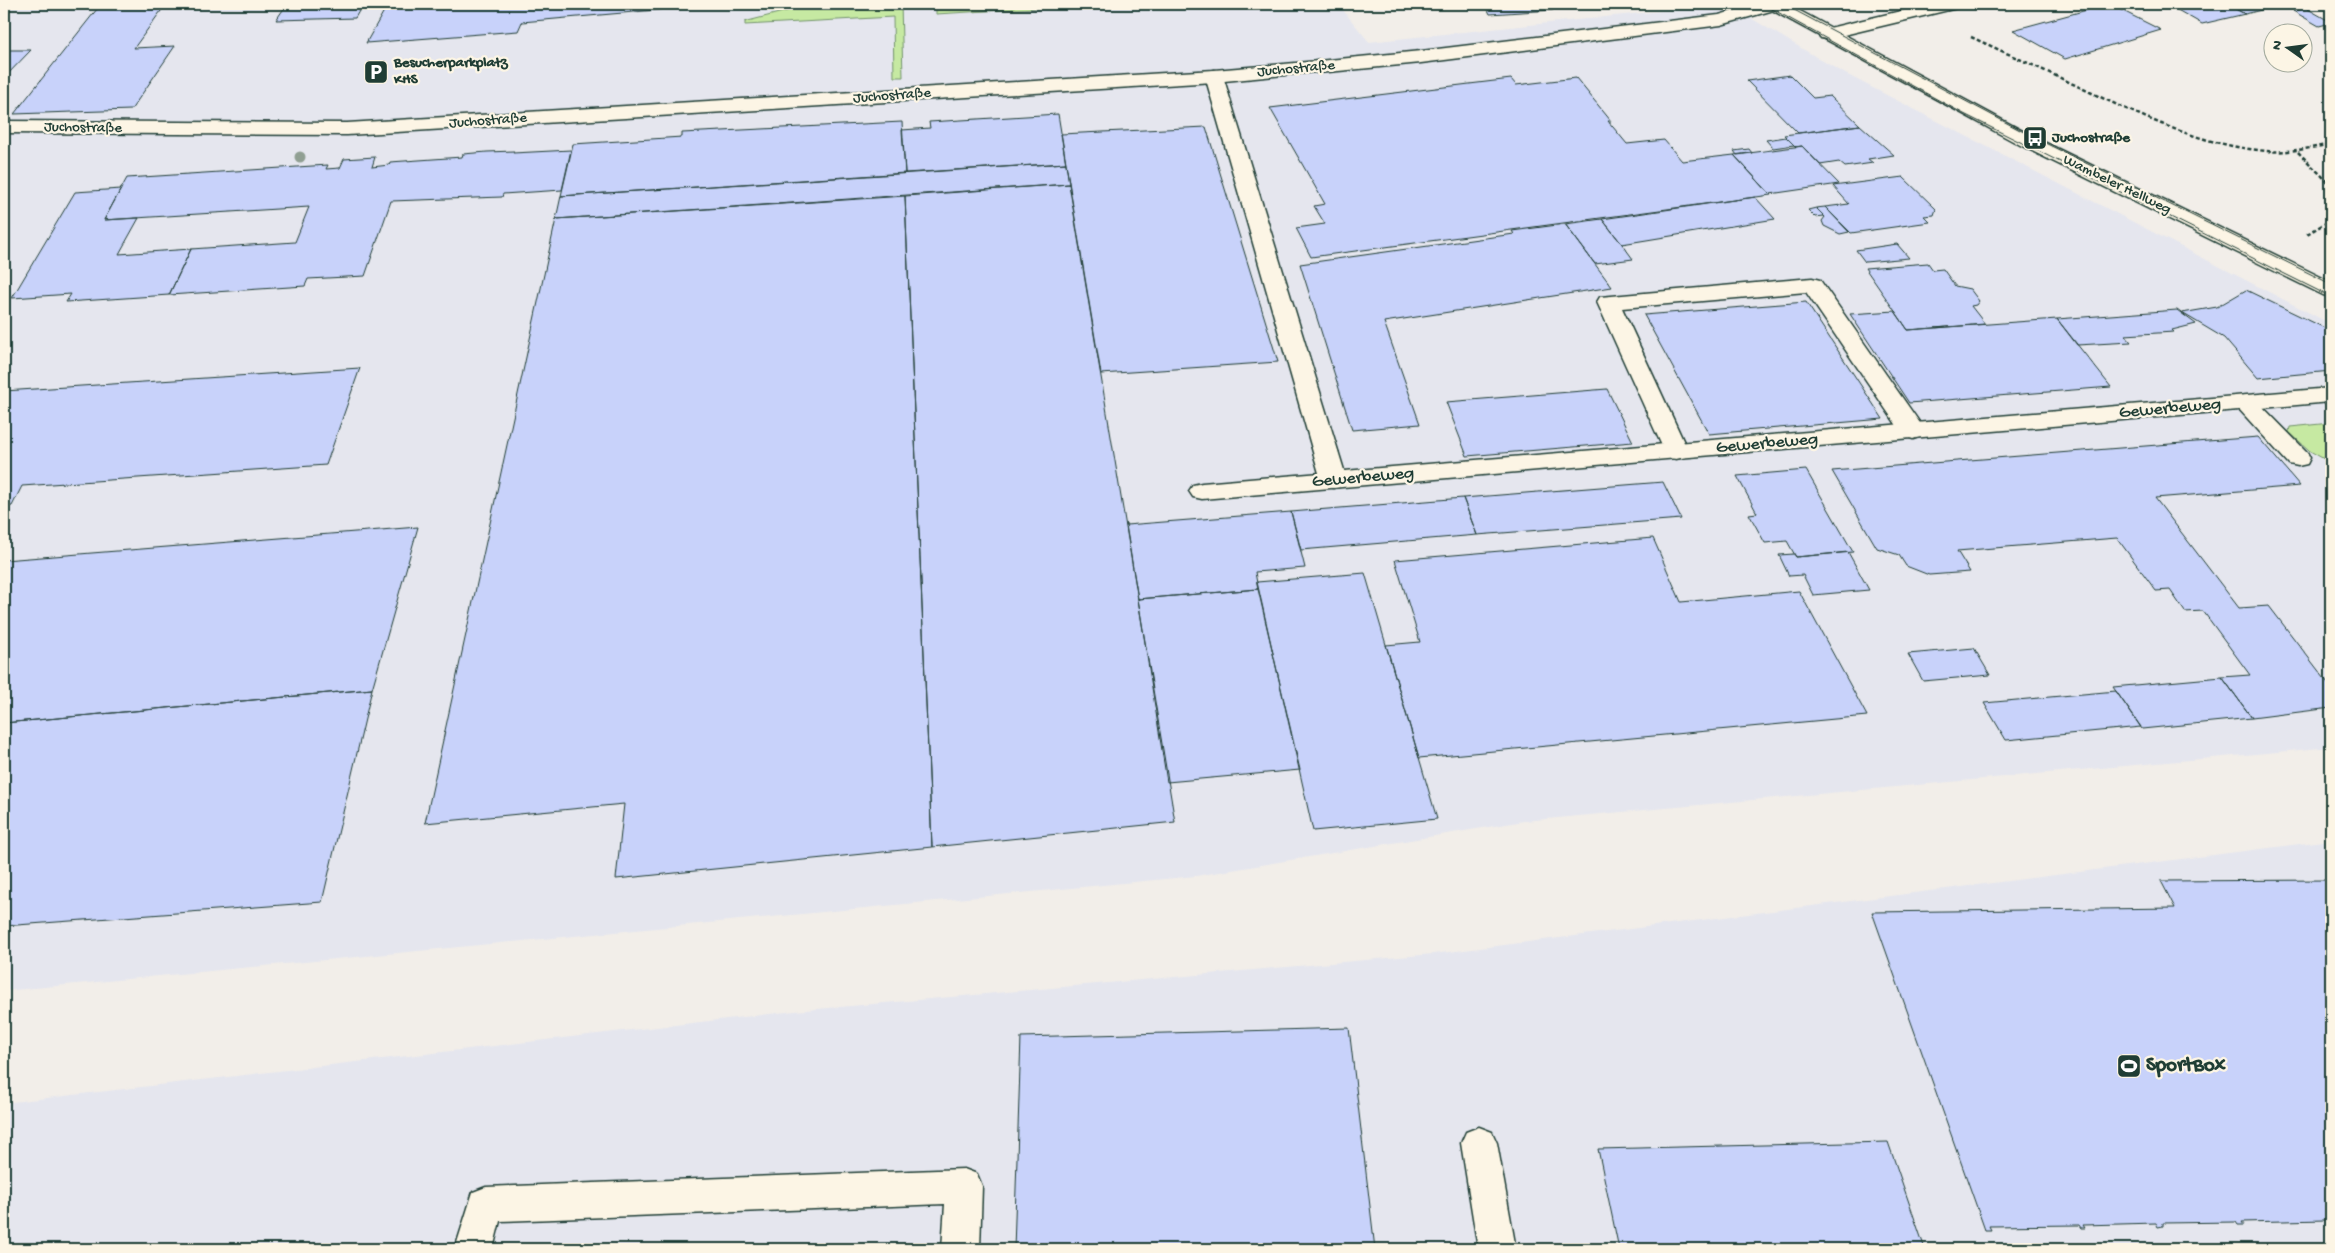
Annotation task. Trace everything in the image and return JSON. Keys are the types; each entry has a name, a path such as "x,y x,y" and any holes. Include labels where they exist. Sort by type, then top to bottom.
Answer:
{"street":[{"name":"Wambeler Hellweg","path":"1774,4 2029,142 2331,290"},
{"name":"Juchostraße","path":"4,127 347,129 1214,76 1421,57 1721,20 1774,4"},
{"path":"1828,34 1950,4"},
{"path":"1214,76 1334,480"},
{"path":"1676,451 1608,302 1812,285 1913,431"},
{"name":"Gewerbeweg","path":"1202,491 2331,395"},
{"path":"2246,403 2298,458"},
{"path":"1479,1144 1496,1249"},
{"path":"474,1249 486,1204 964,1186 961,1249"}],"path":[{"path":"1971,37 2173,129 2238,147 2297,152 2331,144"},
{"path":"2297,152 2331,185"},
{"path":"2301,238 2331,220"}],"shaded area":[{"path":"4,4 1338,4 1369,42 1727,4 1838,70 2331,324 2331,747 1524,821 1196,876 4,991"},
{"path":"2331,840 2331,1249 4,1249 4,1103 795,1011 1433,954"}],"green space":[{"path":"814,4 901,4 903,77 894,77 893,17 745,25 745,22 748,21"},
{"path":"936,4 1103,4 936,14"},
{"path":"2331,423 2331,463 2310,451 2289,432 2290,427"}],"building":[{"path":"101,4 166,4 134,48 175,46 131,110 14,114"},
{"path":"287,4 363,4 355,18 276,20"},
{"path":"388,4 723,4 522,22 518,31 366,43"},
{"path":"1485,4 1549,4 1553,10 1490,14"},
{"path":"2109,4 2161,30 2065,59 2013,30"},
{"path":"2167,4 2226,4 2245,14 2202,24"},
{"path":"2226,4 2286,4 2245,14"},
{"path":"2306,8 2331,23 2319,26 2293,11"},
{"path":"4,50 31,50 4,78"},
{"path":"1790,75 1813,98 1830,96 1860,125 1798,133 1747,81"},
{"path":"1576,78 1627,144 1664,140 1682,161 1734,155 1771,195 1311,257 1296,228 1325,224 1314,206 1325,204 1270,108 1511,79 1516,85"},
{"path":"1058,114 1066,163 905,173 902,130 930,128 929,122"},
{"path":"902,122 905,173 561,196 573,144 682,137 682,133"},
{"path":"1860,125 1894,155 1868,159 1873,163 1845,167 1839,162 1820,165 1802,146 1796,147 1784,135"},
{"path":"1206,127 1278,362 1101,374 1061,134"},
{"path":"1786,137 1794,145 1773,148 1766,140"},
{"path":"1802,146 1839,184 1770,194 1734,155"},
{"path":"1749,149 1752,153 1737,155 1734,151"},
{"path":"571,150 562,190 503,194 502,197 391,201 365,276 308,279 305,286 169,295 191,249 295,242 309,207 104,220 127,178 328,165 326,169 340,168 344,159 375,157 372,167 389,165 390,162 462,157 463,154"},
{"path":"1066,163 1069,184 556,219 561,196"},
{"path":"1903,177 1936,209 1934,215 1924,216 1930,222 1851,233 1825,207 1849,204 1833,186"},
{"path":"1069,184 1175,822 932,847 905,196"},
{"path":"121,189 104,220 139,218 119,254 191,249 169,295 66,302 71,294 12,298 75,192"},
{"path":"905,196 932,847 616,879 624,804 425,823 556,219"},
{"path":"1755,197 1775,219 1622,244 1602,219"},
{"path":"1825,207 1849,232 1840,234 1824,226 1822,221 1825,217 1816,208"},
{"path":"1816,208 1824,216 1815,217 1808,210"},
{"path":"1602,219 1633,259 1595,264 1565,224"},
{"path":"1565,224 1612,287 1384,322 1420,424 1352,430 1300,264 1514,234 1512,231"},
{"path":"1897,244 1909,258 1865,262 1856,250"},
{"path":"1928,263 1933,270 1943,269 1955,286 1970,289 1979,301 1976,305 1971,306 1985,324 1908,330 1865,268"},
{"path":"2246,290 2331,331 2331,371 2258,378 2224,338 2182,313 2217,307"},
{"path":"1806,302 1883,419 1709,434 1644,315"},
{"path":"2177,310 2196,324 2172,330 2174,332 2125,335 2131,342 2077,345 2057,319"},
{"path":"1895,311 1908,330 2057,319 2111,387 1909,403 1850,314"},
{"path":"360,368 326,465 22,486 12,506 4,507 4,391"},
{"path":"1607,389 1633,442 1467,456 1446,402"},
{"path":"2258,437 2300,486 2155,498 2239,608 2269,606 2331,687 2331,708 2252,718 2222,677 2250,675 2203,611 2185,612 2170,590 2156,591 2117,538 1957,551 1970,572 1929,575 1906,566 1899,555 1877,548 1832,471"},
{"path":"1806,470 1853,552 1796,557 1787,541 1765,543 1749,514 1757,513 1737,476"},
{"path":"1663,482 1681,519 1477,535 1463,498"},
{"path":"1463,498 1477,535 1301,550 1291,512"},
{"path":"1291,512 1305,568 1255,572 1258,589 1138,599 1126,525"},
{"path":"418,527 372,689 4,723 4,560"},
{"path":"1653,538 1681,602 1799,591 1867,716 1419,758 1386,645 1420,642 1395,560"},
{"path":"1848,552 1869,590 1813,595 1803,575 1789,576 1779,555 1794,554 1796,557"},
{"path":"1365,573 1437,819 1313,831 1257,582"},
{"path":"1258,589 1300,770 1167,782 1138,599"},
{"path":"1974,648 1990,675 1923,681 1908,654"},
{"path":"2222,677 2252,718 2142,729 2113,687"},
{"path":"372,689 322,902 4,926 4,723"},
{"path":"2116,691 2141,727 2006,740 1984,703"},
{"name":"SportBox","path":"2331,880 2331,1227 2325,1220 2242,1222 2244,1225 2238,1225 2236,1222 2163,1223 2163,1226 2158,1227 2156,1223 2083,1225 2085,1228 2081,1228 2079,1225 1989,1226 1991,1230 1985,1230 1872,912 2175,908 2161,881"},
{"path":"1349,1028 1375,1249 1014,1249 1021,1037"},
{"path":"1888,1142 1925,1249 1619,1249 1598,1149"}],"tram line":[{"path":"1763,4 1964,114 2331,297"},
{"path":"1783,4 2035,138 2331,284"}],"place":[{"name":"Besucherparkplatz KHS","path":"376,72"},
{"name":"Juchostraße","path":"2035,138"},
{"name":"SportBox","path":"2129,1066"}]}
